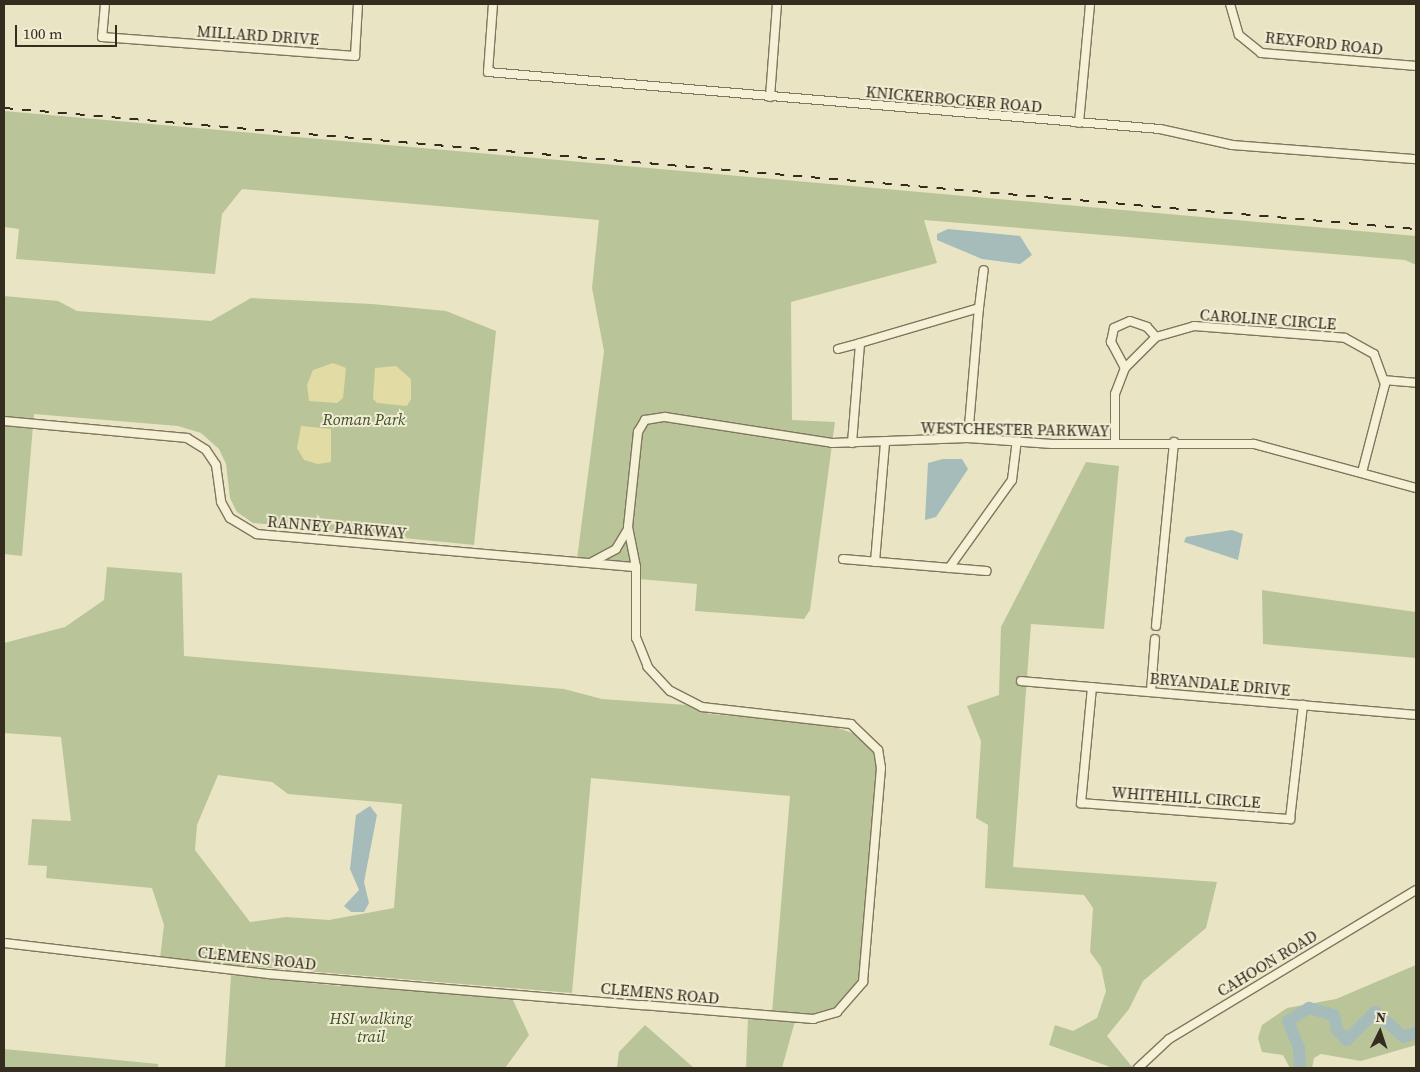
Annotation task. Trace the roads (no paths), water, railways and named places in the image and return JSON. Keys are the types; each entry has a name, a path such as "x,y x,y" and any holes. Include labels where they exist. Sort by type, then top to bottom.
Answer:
{"street":[{"name":"MILLARD DRIVE","path":"105,4 102,37 354,56 358,4"},
{"name":"KNICKERBOCKER ROAD","path":"493,4 488,72 1160,129 1232,144 1416,159"},
{"path":"770,97 777,4"},
{"path":"1079,123 1090,4"},
{"name":"REXFORD ROAD","path":"1230,4 1239,35 1261,53 1416,66"},
{"path":"968,438 984,270"},
{"path":"838,349 979,308"},
{"path":"1125,368 1111,342 1114,328 1130,321 1147,327 1156,337"},
{"name":"CAROLINE CIRCLE","path":"1115,444 1115,394 1125,368 1156,337 1194,326 1345,338 1374,354 1384,380 1384,398 1362,472"},
{"path":"852,443 860,343"},
{"path":"1384,380 1416,383"},
{"name":"WESTCHESTER PARKWAY","path":"686,701 657,678 641,654 634,623 636,567 628,527 638,432 650,417 852,443 968,438 1017,442 1254,444 1416,488"},
{"name":"RANNEY PARKWAY","path":"4,421 187,438 206,450 216,466 221,502 230,518 256,534 636,567"},
{"path":"875,562 885,442"},
{"path":"949,568 1012,480 1017,442"},
{"path":"1156,626 1174,442"},
{"path":"587,563 616,550 628,527"},
{"path":"844,559 987,571"},
{"path":"1151,691 1155,639"},
{"name":"BRYANDALE DRIVE","path":"1020,681 1416,714"},
{"name":"WHITEHILL CIRCLE","path":"1092,687 1082,803 1290,819 1303,705"},
{"name":"CLEMENS ROAD","path":"4,943 269,974 594,1001 814,1019 837,1012 863,982 881,768 878,750 851,724 718,710 686,701"},
{"name":"CAHOON ROAD","path":"1138,1068 1169,1039 1416,890"}],"water":[{"path":"948,229 1020,236 1032,255 1020,264 982,259 937,240 937,234"},
{"path":"943,459 962,459 968,469 936,517 925,520 928,463"},
{"path":"1232,530 1243,534 1238,560 1184,542 1186,537"},
{"path":"370,806 377,815 364,882 369,903 364,912 351,912 344,906 359,890 350,869 356,815"}],"waterway":[{"path":"1300,1068 1299,1048 1288,1021 1309,1008 1334,1015 1337,1030 1347,1040 1375,1012 1404,1037 1416,1033"}],"railway":[{"path":"4,108 1416,229"}],"park label":[{"name":"Roman Park","path":"364,419"},
{"name":"HSI walking trail","path":"371,1027"}]}
